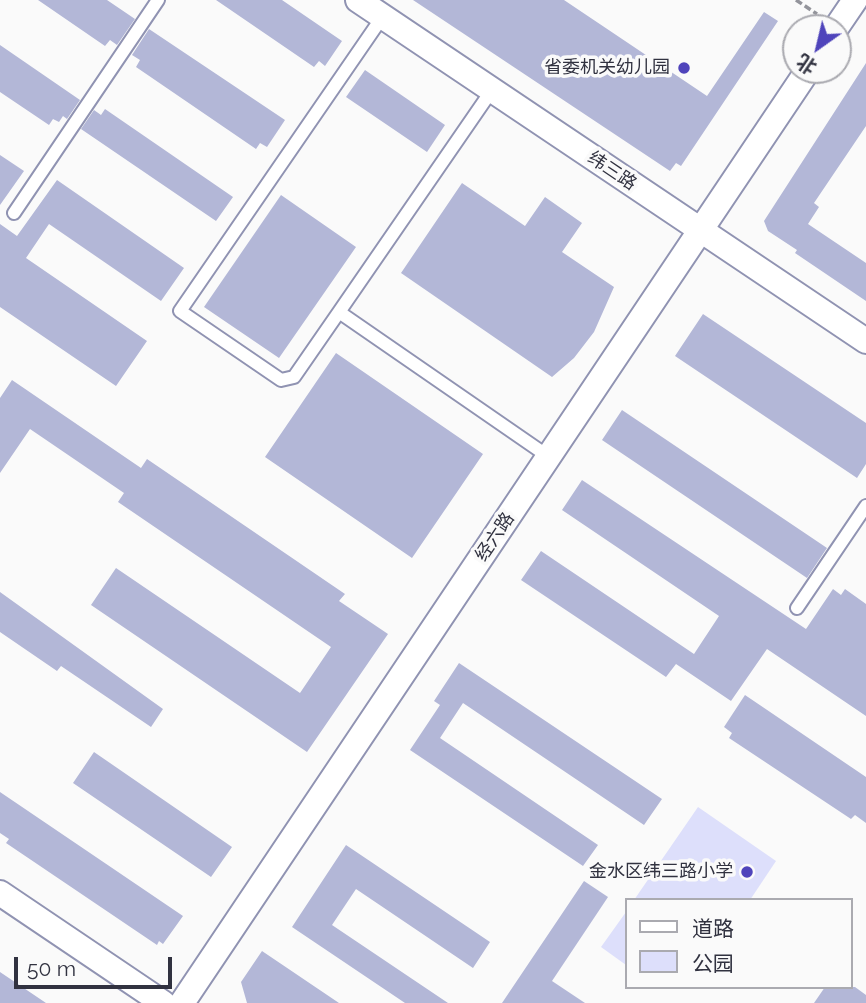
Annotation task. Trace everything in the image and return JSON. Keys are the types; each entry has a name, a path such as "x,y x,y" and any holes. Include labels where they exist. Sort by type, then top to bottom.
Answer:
{"street":[{"name":"纬三路","path":"358,0 383,10 492,90 866,341"},
{"name":"经六路","path":"182,1003 799,84"},
{"path":"0,893 163,1003"}],"lane":[{"path":"14,213 158,0"},
{"path":"383,10 180,311 281,380 294,377 492,90"},
{"path":"339,312 549,457"},
{"path":"797,608 866,506"}],"green space":[{"path":"698,807 776,861 751,898 635,898"},
{"path":"624,915 624,964 601,947"}],"building":[{"path":"38,0 107,0 135,19 117,45 110,40 105,46"},
{"path":"216,0 282,0 342,41 325,66 319,61 314,67"},
{"path":"413,0 564,0 707,96 764,12 778,21 681,166 676,163 670,171"},
{"path":"149,29 285,120 267,147 260,143 256,149 136,67 140,60 132,55"},
{"path":"0,45 80,100 67,119 63,116 59,122 53,119 49,125 0,92"},
{"path":"866,63 866,126 814,203 819,207 808,224 866,263 866,301 795,253 797,250 768,231 764,221"},
{"path":"365,70 445,125 427,152 346,97"},
{"path":"105,109 233,197 216,221 81,129 94,110 101,115"},
{"path":"0,155 24,171 0,205"},
{"path":"57,180 184,268 161,301 49,224 26,258 147,341 116,386 0,307 0,224 17,236"},
{"path":"462,183 525,226 545,197 582,223 562,252 614,287 594,332 574,358 552,377 401,273"},
{"path":"281,195 356,247 279,358 204,307"},
{"path":"703,314 866,423 866,464 857,478 675,356"},
{"path":"336,353 483,454 412,558 265,457"},
{"path":"12,380 141,468 147,459 345,594 339,601 388,634 307,752 91,605 116,568 300,693 331,647 118,502 124,493 30,429 0,473 0,398"},
{"path":"622,410 827,548 807,578 602,440"},
{"path":"582,480 806,629 833,589 841,595 845,589 866,604 866,716 767,649 731,701 676,664 666,677 521,580 541,551 694,654 719,616 562,510"},
{"path":"0,592 163,709 151,727 61,666 57,671 0,632"},
{"path":"459,663 662,799 644,825 463,703 440,738 598,845 583,866 410,750 440,705 434,701"},
{"path":"745,695 866,777 866,823 855,815 851,819 729,738 732,733 724,727"},
{"path":"94,752 232,847 211,877 73,783"},
{"path":"0,792 183,916 163,944 159,941 157,945 6,843 9,839 0,833"},
{"path":"346,845 490,942 473,968 356,889 332,925 448,1003 405,1003 292,927"},
{"path":"584,881 608,897 552,981 585,1003 502,1003"},
{"path":"262,951 339,1003 247,1003 241,982"},
{"path":"0,972 46,1003 0,1003"},
{"path":"855,987 866,995 866,1003 814,1003 824,989"}],"place":[{"name":"省委机关幼儿园","path":"684,68"},
{"name":"金水区纬三路小学","path":"747,872"}]}
